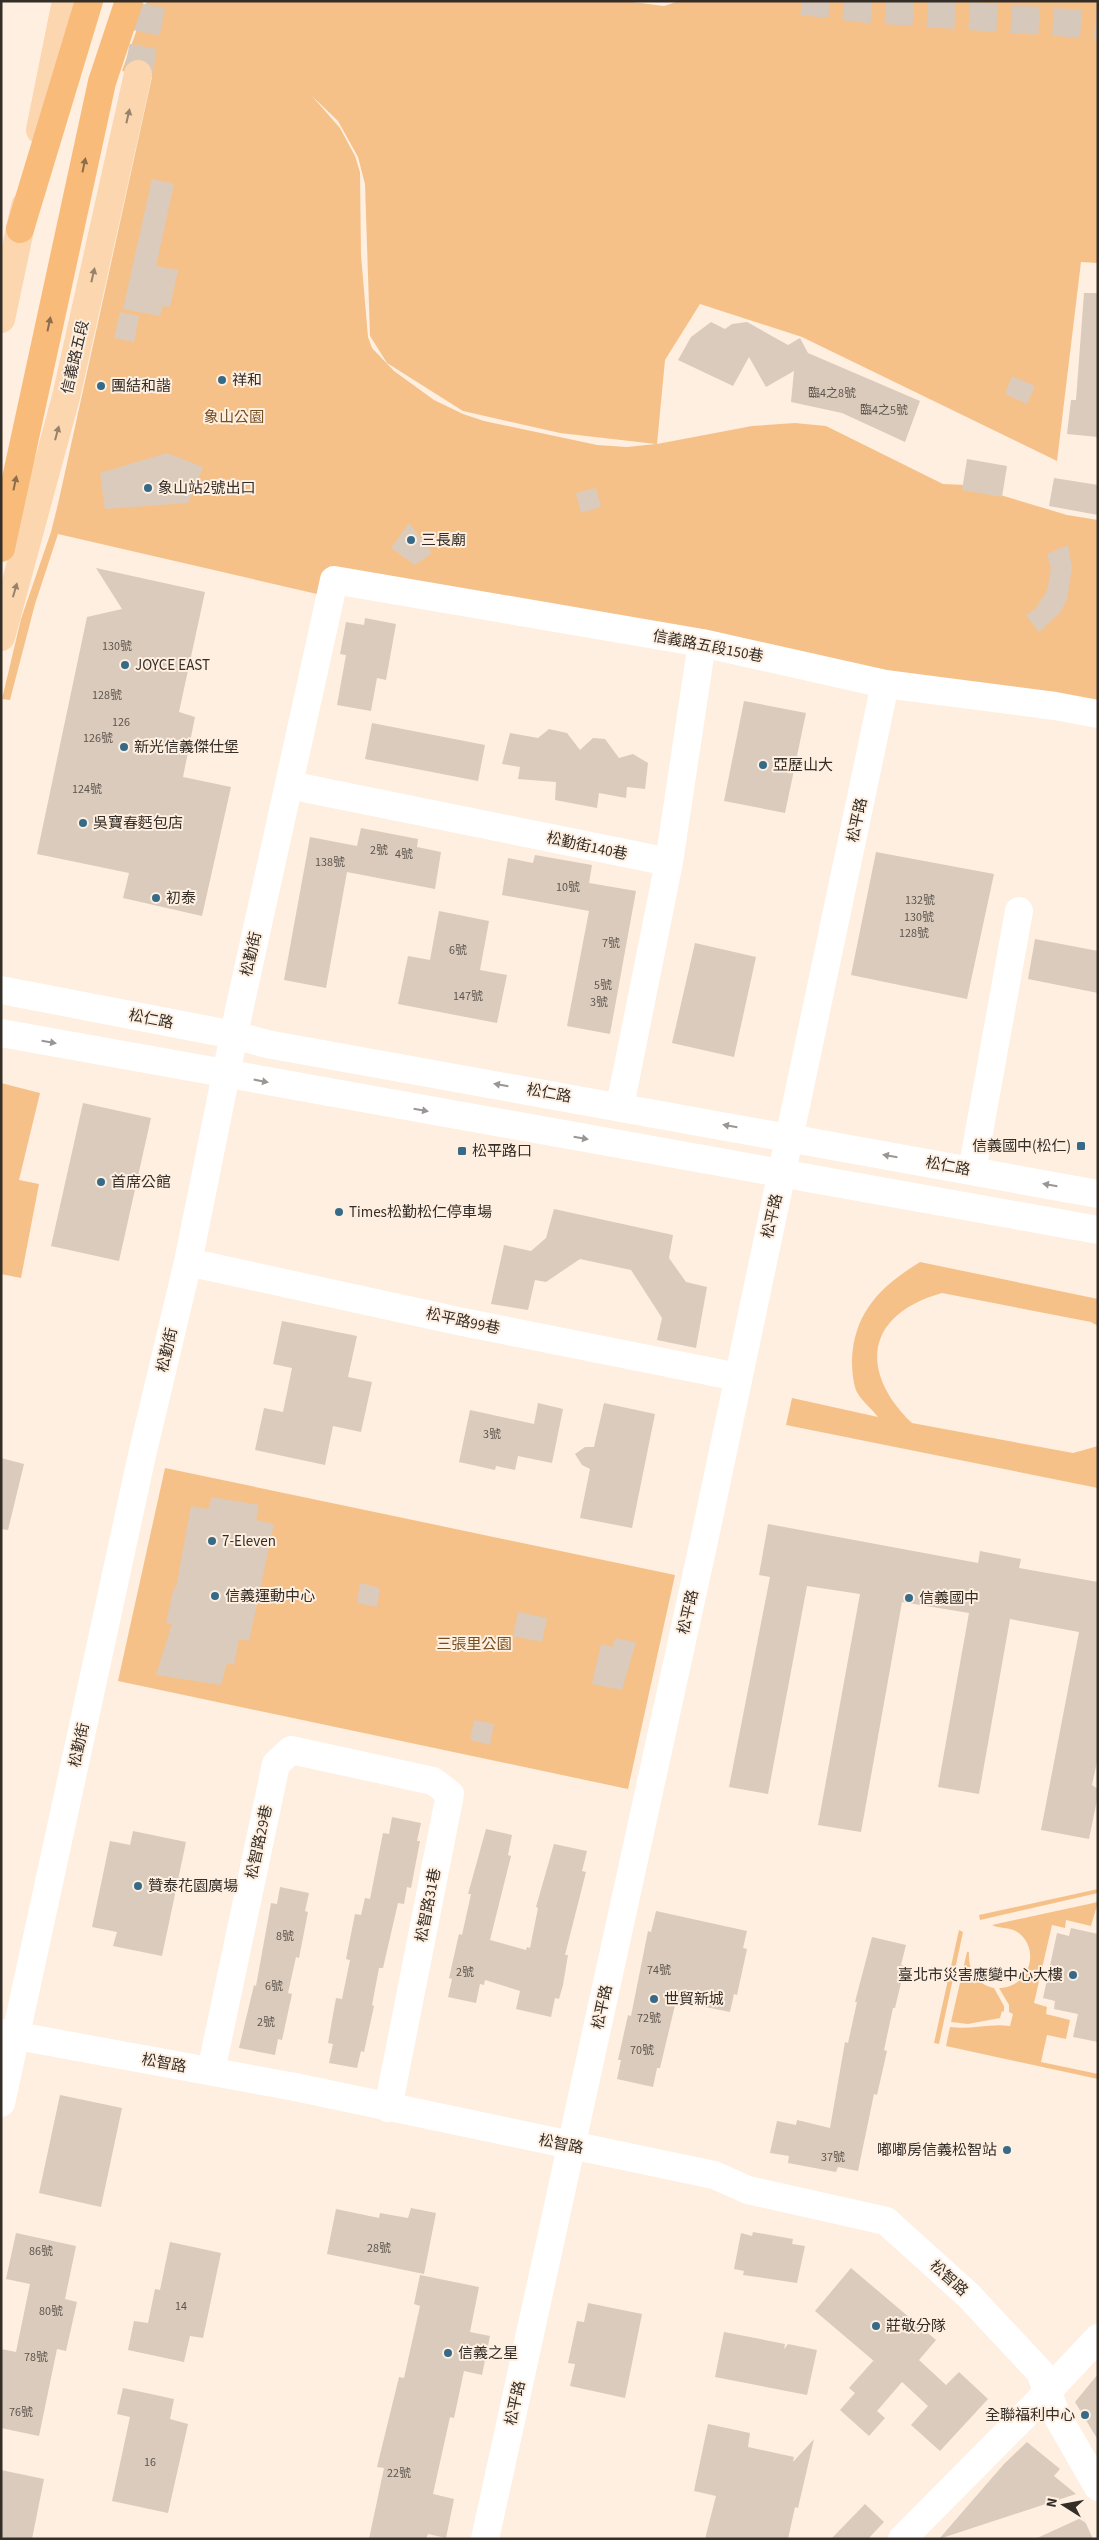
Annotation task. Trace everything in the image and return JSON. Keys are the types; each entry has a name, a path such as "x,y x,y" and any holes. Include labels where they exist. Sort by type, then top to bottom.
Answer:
{"highway":[{"path":"20,229 89,1"},
{"path":"1,548 102,82 129,1"}],"main road":[{"path":"1,319 66,1"},
{"name":"信義路五段","path":"1,637 66,397 138,74"}],"street":[{"name":"信義路五段150巷","path":"331,596 334,580 702,644 886,684 1055,706 1098,714"},
{"name":"松勤街","path":"1,2104 9,2035 188,1262 234,1035 331,596"},
{"path":"620,1106 669,862 702,644"},
{"name":"松平路","path":"486,2539 782,1174 886,684"},
{"name":"松勤街140巷","path":"288,785 669,862"},
{"path":"972,1170 1019,911"},
{"name":"松仁路","path":"1,990 234,1035 267,1044 620,1106 1098,1194"},
{"path":"1,1033 1098,1230"},
{"name":"松平路99巷","path":"188,1262 458,1320 738,1377"},
{"name":"松智路29巷","path":"211,2071 276,1764 291,1750 362,1766"},
{"name":"松智路31巷","path":"362,1766 433,1781 450,1794 388,2108"},
{"name":"松智路","path":"9,2035 211,2071 714,2175 748,2190 886,2221 968,2296 1040,2372 1056,2414 1098,2487"},
{"path":"902,2539 1098,2338"}],"green space":[{"name":"象山公園","path":"147,1 625,1 664,6 679,1 1098,1 1098,263 1081,262 1057,461 802,337 700,304 665,360 657,444 752,426 795,423 826,426 943,484 967,485 1067,515 1098,520 1098,707 322,572 317,594 58,534 35,604 10,700 2,699 21,619 51,532 58,504 152,77 122,71","holes":["312,96 338,121 358,157 365,184 370,336 387,363 463,411 560,433 656,444 627,447 597,445 484,421 463,414 434,400 394,371 372,348 368,337 361,255 360,172 355,156 340,128"]},
{"path":"1,1083 40,1093 19,1180 39,1184 21,1278 1,1274"},
{"path":"920,1262 1098,1299 1098,1326 1091,1322 942,1293 917,1302 898,1315 885,1330 878,1346 878,1365 883,1384 895,1403 912,1423 1073,1453 1098,1446 1098,1488 786,1425 792,1398 878,1417 856,1391 852,1360 858,1328 864,1314 882,1291"},
{"name":"三張里公園","path":"165,1468 675,1575 628,1789 118,1681"},
{"path":"1098,1889 1098,1893 980,1920 979,1915"},
{"path":"1098,1902 1091,1926 1066,1920 1065,1928 1052,1925 1034,2003 1047,2007 1046,2014 1070,2020 1066,2039 1047,2035 1041,2062 1098,2074 1098,2079 946,2046 950,2027 1010,2026 1013,2014 1009,2012 1009,2005 999,1988 1008,1987 1023,1977 1030,1962 1030,1953 1028,1945 1019,1933 1011,1929 992,1925"},
{"path":"959,1930 963,1932 939,2044 934,2043"},
{"path":"967,1952 969,1952 970,1965 974,1975 982,1983 994,1988 1004,2006 1004,2012 1002,2011 1000,2018 968,2024 951,2022"}],"building":[{"path":"152,179 174,184 156,266 178,270 170,307 163,306 160,316 123,309"},
{"path":"1084,293 1098,293 1098,437 1067,434 1071,400 1076,400"},
{"path":"120,312 139,316 134,342 114,338"},
{"path":"711,322 725,329 732,324 747,322 788,345 800,338 808,353 920,401 905,442 842,413 791,402 794,371 766,387 749,357 733,386 678,360 691,337"},
{"path":"1012,376 1035,386 1027,404 1005,394"},
{"name":"象山站2號出口","path":"167,453 203,467 188,503 105,509 100,473"},
{"path":"967,459 1007,466 1002,497 962,490"},
{"path":"1054,478 1098,485 1098,515 1049,506"},
{"path":"596,488 601,507 581,513 576,493"},
{"name":"三長廟","path":"409,523 432,553 415,565 391,548"},
{"path":"1068,545 1072,568 1067,599 1060,613 1039,632 1026,615 1035,609 1047,591 1051,569 1047,554"},
{"name":"新光信義傑仕堡","path":"96,568 205,592 179,712 195,717 183,777 231,787 202,916 123,898 129,873 37,854 87,617 122,609"},
{"path":"365,618 396,624 386,680 377,678 371,711 337,705 346,655 340,654 346,622 364,625"},
{"name":"亞歷山大","path":"744,701 806,713 785,813 724,801"},
{"path":"372,723 485,745 478,781 365,759"},
{"path":"549,729 567,733 580,750 593,738 605,739 619,758 633,754 648,763 645,789 627,787 626,798 599,793 597,808 555,800 556,782 518,779 520,767 502,764 510,733 538,738"},
{"path":"361,828 418,839 417,847 441,852 435,889 347,872 326,988 284,980 310,837 357,846"},
{"path":"876,852 994,874 967,999 851,975"},
{"path":"535,855 592,865 589,883 636,891 610,1034 567,1026 589,911 502,895 508,858 533,863"},
{"path":"439,911 489,921 480,970 507,975 497,1023 398,1004 408,956 430,960"},
{"path":"1035,939 1098,951 1098,993 1028,979"},
{"path":"695,943 756,957 734,1057 672,1043"},
{"name":"首席公館","path":"83,1103 151,1118 119,1261 51,1246"},
{"path":"554,1209 673,1235 669,1258 686,1282 707,1287 696,1348 657,1340 662,1318 631,1270 580,1259 546,1282 535,1280 528,1310 491,1304 504,1245 531,1251 546,1238"},
{"path":"282,1321 357,1336 348,1377 372,1382 361,1432 333,1426 325,1465 255,1450 264,1408 283,1412 292,1368 273,1364"},
{"path":"538,1403 563,1409 552,1463 518,1456 515,1470 496,1466 495,1470 459,1462 470,1410 534,1424"},
{"path":"604,1403 655,1414 632,1528 580,1518 590,1469 582,1465 575,1454 585,1447 594,1447"},
{"path":"1,1458 24,1464 8,1530 1,1529"},
{"name":"信義運動中心","path":"212,1497 259,1505 256,1520 274,1524 249,1641 239,1639 234,1665 227,1663 221,1685 156,1675 172,1624 166,1623 174,1587 176,1588 191,1506 208,1509"},
{"path":"768,1524 978,1563 980,1551 1021,1559 1019,1568 1098,1582 1098,1757 1092,1785 1098,1789 1098,1795 1089,1839 1041,1830 1079,1632 1010,1619 979,1794 938,1787 969,1613 902,1602 861,1832 818,1825 860,1594 807,1586 768,1794 729,1787 770,1577 759,1575"},
{"path":"360,1583 380,1588 377,1607 357,1603"},
{"path":"518,1612 547,1618 542,1642 513,1636"},
{"path":"615,1638 636,1642 622,1690 592,1684 601,1644 613,1647"},
{"path":"474,1720 494,1724 490,1745 470,1740"},
{"path":"392,1817 421,1823 417,1841 420,1841 411,1888 407,1887 404,1904 398,1903 383,1968 379,1968 372,2005 374,2006 364,2052 361,2051 357,2068 329,2063 333,2044 328,2043 336,1998 342,1999 350,1960 346,1959 355,1914 361,1915 365,1898 370,1899 383,1833 389,1834"},
{"path":"486,1829 512,1835 508,1855 511,1856 490,1940 526,1950 527,1947 530,1948 538,1908 536,1907 554,1844 587,1851 582,1871 586,1872 565,1955 568,1955 563,1985 559,1999 555,1998 551,2017 516,2009 520,1991 485,1980 484,1985 480,1984 476,2003 448,1997 452,1979 449,1978 459,1934 462,1935 471,1894 468,1894"},
{"name":"贊泰花園廣場","path":"133,1831 186,1842 162,1956 113,1946 117,1932 92,1927 110,1841 130,1845"},
{"path":"280,1887 309,1893 305,1911 308,1912 299,1958 296,1957 288,1993 292,1994 282,2040 278,2039 275,2055 239,2048 254,1985 256,1986 271,1903 277,1904"},
{"path":"656,1911 747,1931 743,1948 747,1949 737,1995 734,1994 730,2012 676,2001 660,2068 657,2068 653,2087 617,2079 621,2060 618,2060 628,2015 631,2016 648,1931 651,1932"},
{"name":"臺北市災害應變中心大樓","path":"1071,1928 1098,1934 1098,2042 1073,2037 1078,2014 1054,2009 1055,2001 1043,1998 1057,1933 1069,1936"},
{"path":"872,1937 906,1945 901,1965 905,1966 895,2008 893,2008 884,2050 887,2051 877,2095 874,2094 858,2171 838,2167 836,2172 788,2163 789,2156 770,2153 777,2121 796,2125 797,2120 830,2128 845,2042 848,2043 857,2002 855,2002"},
{"path":"60,2095 122,2108 101,2207 39,2193"},
{"path":"411,2208 436,2213 424,2274 327,2254 336,2209 379,2218 380,2213 408,2218"},
{"path":"753,2232 793,2239 792,2244 805,2246 797,2283 743,2275 744,2271 734,2269 741,2233 752,2236"},
{"path":"16,2233 76,2246 65,2299 77,2302 66,2351 57,2349 39,2436 1,2428 1,2349 16,2352 30,2284 6,2279"},
{"path":"170,2242 221,2253 203,2338 190,2336 184,2362 128,2350 134,2321 148,2323 155,2289 160,2290"},
{"path":"851,2268 936,2340 919,2360 946,2385 959,2372 988,2399 940,2451 911,2425 928,2406 902,2382 877,2411 885,2418 869,2436 840,2410 855,2393 849,2388 873,2361 875,2362 815,2311"},
{"path":"420,2275 479,2287 470,2332 490,2336 482,2375 464,2371 454,2418 450,2417 433,2494 454,2499 446,2538 428,2534 426,2539 369,2539 384,2468 377,2467 399,2377 404,2378 420,2306 414,2304"},
{"path":"588,2303 642,2314 625,2398 570,2386 575,2364 568,2363 577,2321 584,2322"},
{"path":"724,2332 785,2344 784,2349 788,2344 817,2350 807,2395 715,2377"},
{"path":"1098,2374 1098,2440 1075,2402"},
{"path":"123,2388 174,2399 170,2419 188,2424 168,2513 112,2501 130,2417 117,2414"},
{"path":"708,2424 750,2433 748,2447 794,2457 793,2462 814,2439 798,2508 795,2507 788,2539 705,2539 716,2496 694,2491"},
{"path":"1027,2442 1060,2469 1054,2476 1076,2494 939,2539 1004,2464"},
{"path":"1,2470 44,2479 32,2539 1,2539"},
{"path":"865,2504 884,2522 868,2539 831,2539"},
{"path":"1083,2517 1093,2539 1035,2539"}],"tunnel":[{"path":"138,74 152,1"},
{"path":"802,1 869,9 1098,25"}],"place":[{"name":"祥和","path":"222,380"},
{"name":"團結和諧","path":"101,386"},
{"name":"象山站2號出口","path":"148,488"},
{"name":"三長廟","path":"411,540"},
{"name":"JOYCE EAST","path":"125,665"},
{"name":"新光信義傑仕堡","path":"124,747"},
{"name":"亞歷山大","path":"763,765"},
{"name":"吳寶春麫包店","path":"83,823"},
{"name":"初泰","path":"156,898"},
{"name":"信義國中(松仁)","path":"1081,1146"},
{"name":"松平路口","path":"462,1151"},
{"name":"首席公館","path":"101,1182"},
{"name":"Times松勤松仁停車場","path":"339,1212"},
{"name":"7-Eleven","path":"212,1541"},
{"name":"信義運動中心","path":"215,1596"},
{"name":"信義國中","path":"909,1598"},
{"name":"贊泰花園廣場","path":"138,1886"},
{"name":"臺北市災害應變中心大樓","path":"1073,1975"},
{"name":"世貿新城","path":"654,1999"},
{"name":"嘟嘟房信義松智站","path":"1007,2150"},
{"name":"莊敬分隊","path":"876,2326"},
{"name":"信義之星","path":"448,2353"},
{"name":"全聯福利中心","path":"1085,2415"}]}
